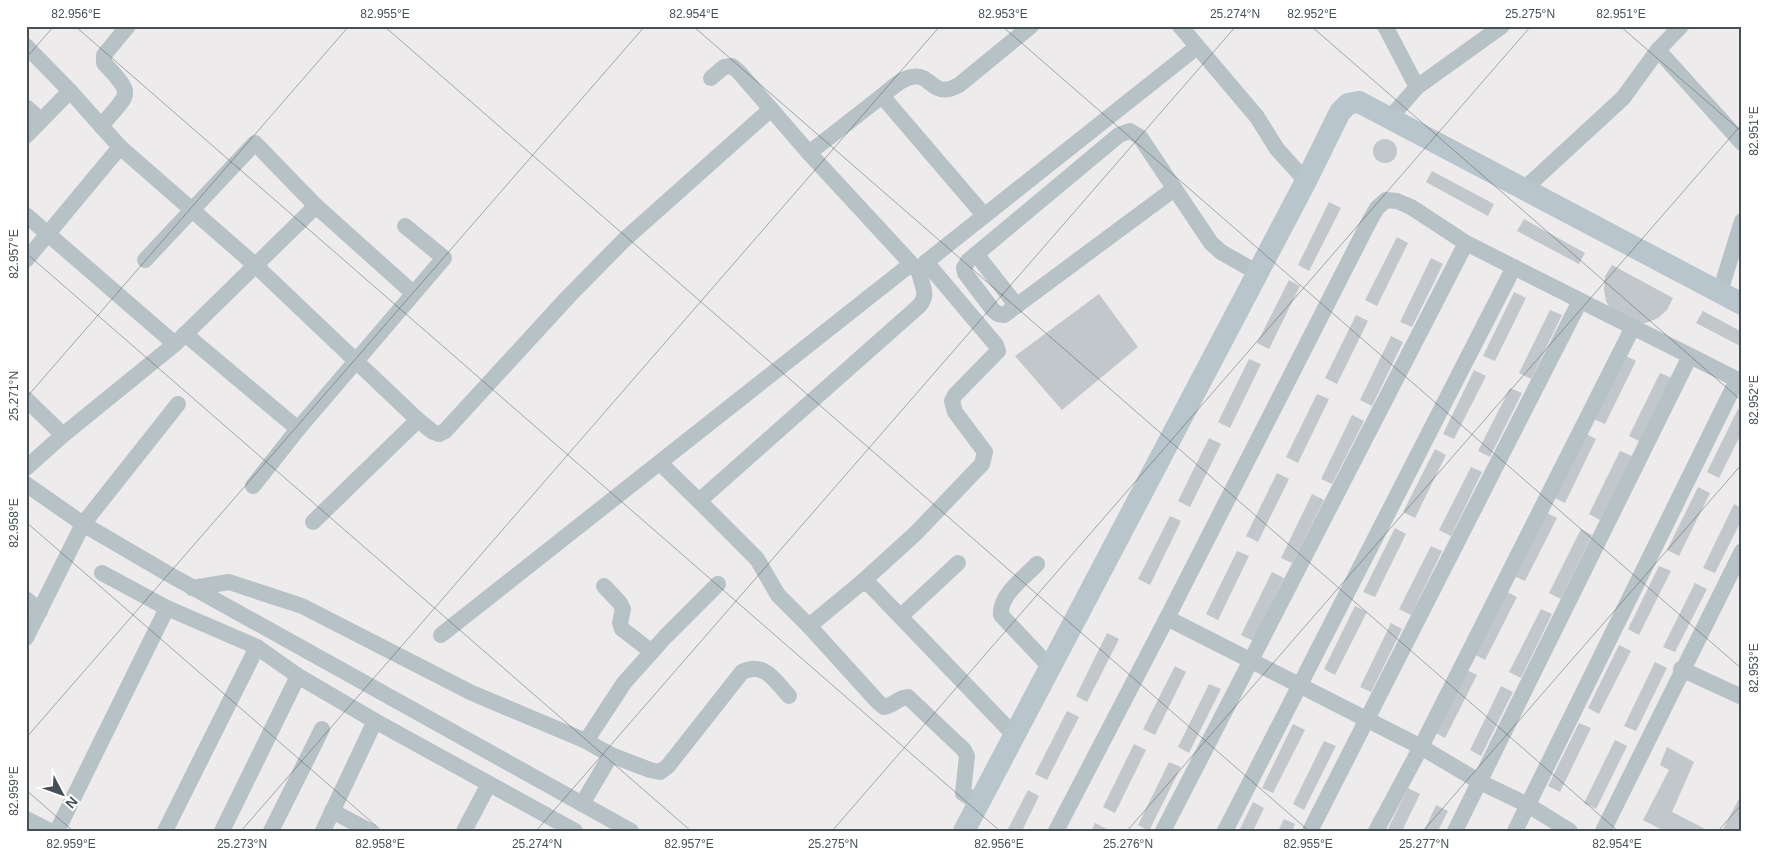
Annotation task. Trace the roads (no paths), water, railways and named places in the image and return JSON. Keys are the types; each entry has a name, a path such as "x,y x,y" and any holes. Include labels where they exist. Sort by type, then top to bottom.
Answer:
{"street":[{"path":"101,126 126,96 127,89 104,63 104,55 128,26"},
{"path":"809,153 900,82 911,76 920,76 938,89 948,91 960,85 1031,26"},
{"path":"1180,26 1257,116 1277,149 1306,181"},
{"path":"1385,26 1417,87"},
{"path":"1389,119 1417,87 1502,26"},
{"path":"1524,189 1618,103 1658,50 1681,26"},
{"path":"26,46 70,91 120,147 255,265 418,420 433,432 439,434 445,431 568,297 624,240 771,109"},
{"path":"441,635 660,463 918,266 1196,47"},
{"path":"1658,50 1742,143"},
{"path":"711,78 724,67 732,66 809,153 996,345 998,351 955,395 952,401 955,412 985,452 985,459 982,464 916,533 810,626"},
{"path":"26,136 70,91"},
{"path":"882,96 984,214"},
{"path":"964,831 1258,273 1340,112 1348,104 1359,102 1742,304"},
{"path":"26,107 41,120"},
{"path":"1174,189 1004,315 998,314 993,310 965,273 964,268 976,254 1119,135 1130,131 1140,137 1211,243 1221,252 1258,273"},
{"path":"145,260 255,143 316,206 413,293"},
{"path":"26,260 120,147"},
{"path":"1056,831 1376,208 1386,200 1411,208 1466,243 1739,381 1515,831"},
{"path":"26,468 63,435 180,339 316,206"},
{"path":"26,214 48,234 180,339 298,429"},
{"path":"1720,292 1742,221"},
{"path":"252,486 298,429 444,258 405,226"},
{"path":"1163,831 1252,662 1466,243"},
{"path":"699,501 919,306 925,299 925,290 918,266"},
{"path":"1225,831 1514,267"},
{"path":"1310,831 1580,301"},
{"path":"1376,831 1421,747 1633,327"},
{"path":"1455,831 1690,356"},
{"path":"26,399 63,435"},
{"path":"26,638 83,524 178,404"},
{"path":"313,522 418,420"},
{"path":"660,463 757,559 778,594 810,626 878,702 884,707 903,697 914,700 964,750 967,756 963,793 978,803"},
{"path":"26,484 83,524 192,588 631,831"},
{"path":"1603,831 1742,551"},
{"path":"901,616 958,563"},
{"path":"1037,564 1004,600 1000,608 1001,615 1050,667"},
{"path":"102,573 167,608 257,647 298,676 375,721 575,831"},
{"path":"192,588 229,582 302,606 472,693 586,741 611,755 660,772 668,766 742,672 758,667 766,672 789,696"},
{"path":"861,583 870,585 877,590 1014,735"},
{"path":"586,741 615,695 652,652 718,584"},
{"path":"604,586 620,603 623,609 620,623 622,629 652,652"},
{"path":"26,599 40,611"},
{"path":"57,831 167,608"},
{"path":"1167,618 1421,747 1480,782 1528,805 1570,831"},
{"path":"165,831 257,647"},
{"path":"1682,669 1740,692"},
{"path":"222,831 298,676"},
{"path":"323,831 375,721"},
{"path":"271,831 322,729"},
{"path":"582,804 611,755"},
{"path":"464,831 489,784"},
{"path":"332,811 370,831"},
{"path":"26,819 50,831"}]}
